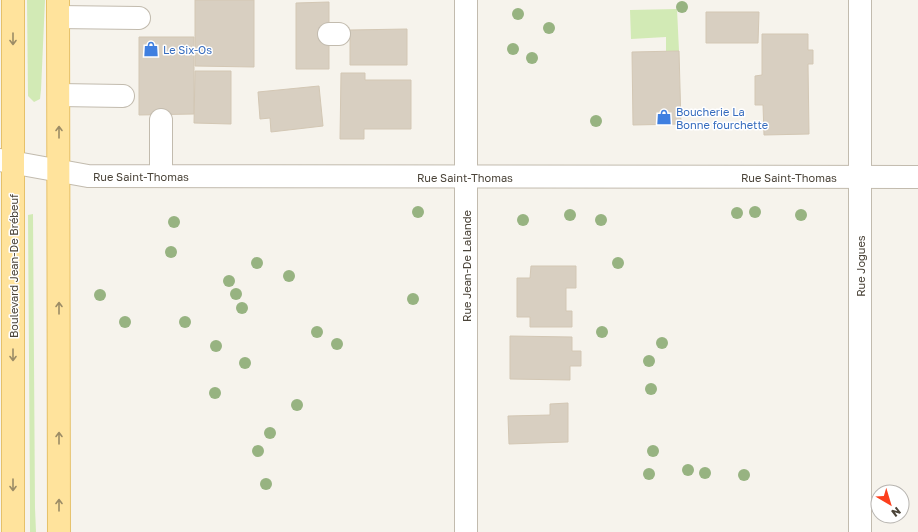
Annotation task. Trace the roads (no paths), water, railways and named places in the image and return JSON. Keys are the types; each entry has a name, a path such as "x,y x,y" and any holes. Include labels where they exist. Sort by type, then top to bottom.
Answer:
{"main road":[{"name":"Boulevard Jean-De Brébeuf","path":"12,0 7,161 13,532"},
{"path":"58,8 59,532"}],"street":[{"name":"Rue Jean-De Lalande","path":"466,0 466,532"},
{"name":"Rue Jogues","path":"860,0 860,532"},
{"path":"58,8 91,18 139,18"},
{"path":"58,95 123,96"},
{"path":"161,120 161,176"},
{"name":"Rue Saint-Thomas","path":"7,161 88,176 918,177"}],"place":[{"name":"Le Six-Os","path":"151,49"},
{"name":"Boucherie La Bonne fourchette","path":"664,117"}]}
